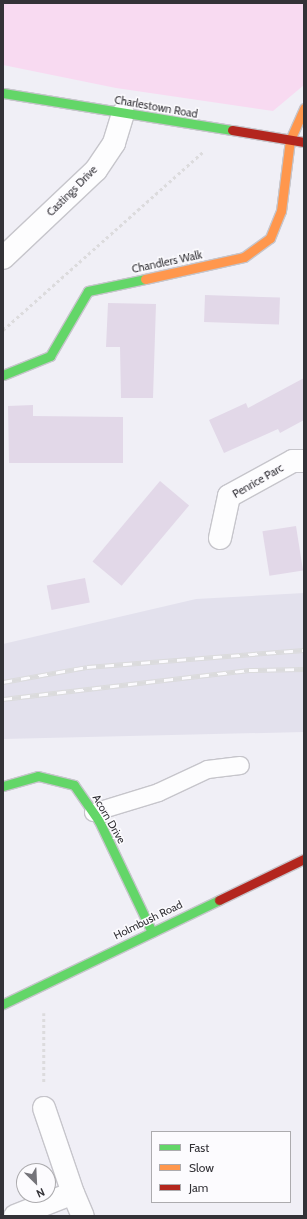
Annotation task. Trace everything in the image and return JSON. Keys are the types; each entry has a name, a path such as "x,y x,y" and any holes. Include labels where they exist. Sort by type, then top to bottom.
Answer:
{"main road":[{"name":"Charlestown Road","path":"3,93 226,132 304,142"},
{"name":"Chandlers Walk","path":"3,375 50,356 88,291 244,257 270,238 281,211 290,140 304,108"},
{"name":"Acorn Drive","path":"3,786 38,776 74,785 93,812 152,932"},
{"name":"Holmbush Road","path":"3,1004 304,859"}],"street":[{"name":"Castings Drive","path":"3,258 96,170 114,143 123,113"},
{"name":"Penrice Parc","path":"220,538 230,496 293,461 304,461"},
{"path":"44,1108 73,1193 83,1216"},
{"path":"14,1216 73,1193"}],"lane":[{"path":"93,812 158,792 207,769 240,765"}],"path":[{"path":"3,330 226,132"},
{"path":"44,984 44,1108"}],"shaded area":[{"path":"3,3 304,3 304,85 273,111 116,88 3,65"},
{"path":"304,593 304,732 3,739 3,644 196,599"}],"building":[{"path":"205,295 280,298 279,325 204,322"},
{"path":"108,303 156,304 153,398 121,398 120,347 106,347"},
{"path":"304,378 304,420 280,433 278,429 224,453 209,420 246,403 248,408"},
{"path":"33,405 33,416 123,417 123,463 9,463 8,406"},
{"path":"160,481 189,505 122,586 93,561"},
{"path":"296,526 303,570 269,576 262,531"},
{"path":"85,578 90,603 51,610 47,585"}],"railway":[{"path":"3,682 87,667 304,650"},
{"path":"3,699 249,670 304,669"}],"traffic: fast":[{"path":"3,93 232,130"},
{"path":"3,375 50,356 88,291 145,279"},
{"path":"3,786 38,776 74,785 99,821 152,932"},
{"path":"3,1004 219,900"}],"traffic: slow":[{"path":"145,279 244,257 270,238 281,211 290,140 304,108"}],"traffic: jam":[{"path":"232,130 304,142"},
{"path":"219,900 304,859"}]}
